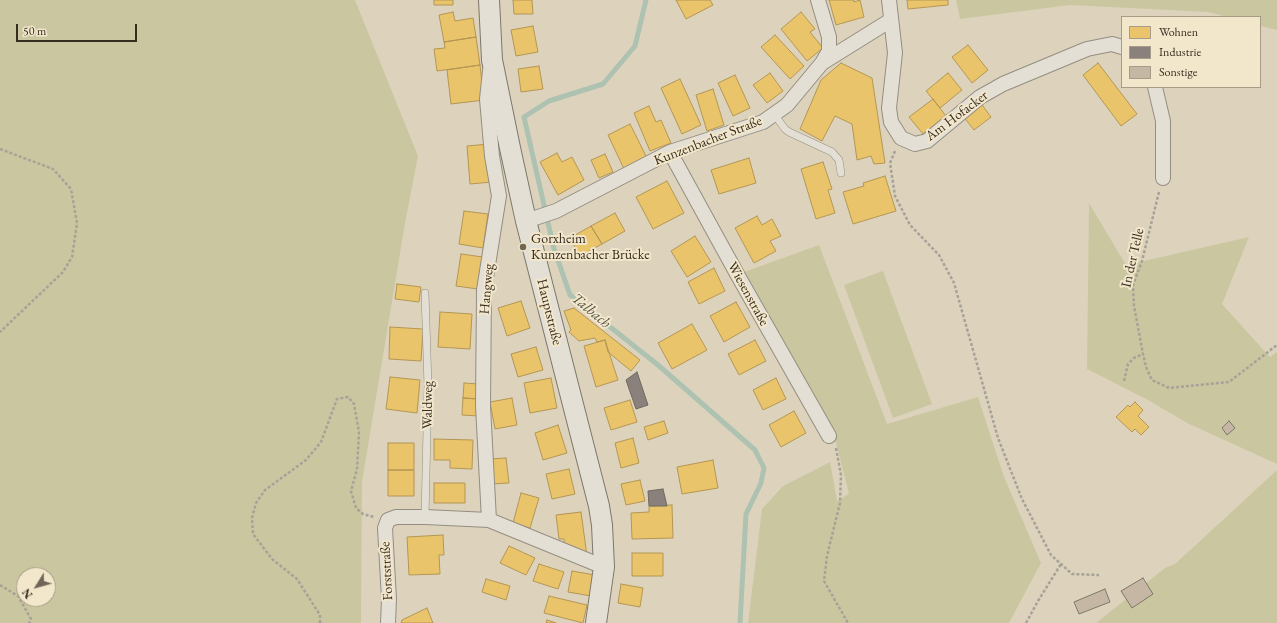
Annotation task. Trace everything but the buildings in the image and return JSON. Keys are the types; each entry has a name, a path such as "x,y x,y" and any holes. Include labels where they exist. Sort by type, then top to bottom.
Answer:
{"main road":[{"name":"Hauptstraße","path":"489,0 492,60 510,148 532,219 602,525 604,567 596,623"}],"street":[{"path":"818,0 829,38 829,51 822,62"},
{"path":"889,0 895,53 889,108 891,122 901,138"},
{"name":"Kunzenbacher Straße","path":"532,219 556,211 670,152 763,122 787,105 822,62 891,20"},
{"name":"Am Hofacker","path":"901,138 915,144 926,141 980,97 1003,84 1087,49 1112,44 1121,46"},
{"name":"Hangweg","path":"489,520 483,406 484,290 499,196 492,156 487,98 488,80 492,60"},
{"path":"1155,88 1163,121 1162,178"},
{"name":"Wiesenstraße","path":"670,152 829,436"},
{"path":"388,520 396,518 425,517 489,520 604,567"},
{"name":"Forststraße","path":"388,520 385,528 389,599 388,623"}],"lane":[{"path":"774,114 789,132 832,152 839,160 841,173"},
{"name":"Waldweg","path":"425,292 428,386 425,517"}],"path":[{"path":"901,138 890,163 895,196 910,225 939,255 954,283 998,438 1022,499 1051,555 1072,574 1099,575"},
{"path":"0,150 53,168 71,189 78,223 72,257 62,272 0,332"},
{"name":"In der Telle","path":"1162,178 1142,261 1133,285 1134,306 1143,354 1146,367 1152,380 1169,388 1229,382 1277,346"},
{"path":"1124,380 1128,364 1134,358 1143,354"},
{"path":"320,623 320,615 297,579 272,559 253,534 252,518 256,503 265,490 306,460 321,442 337,399 348,397 354,404 359,432 357,469 351,491 356,508 363,514 388,520"},
{"path":"829,436 836,447 841,482 840,503 827,556 824,581 848,623"},
{"path":"1026,623 1061,564"},
{"path":"0,585 18,596 31,619 29,623"}],"shaded area":[{"path":"0,0 355,0 418,156 405,223 362,482 361,623 0,623"},
{"path":"956,0 1277,0 1277,30 1261,26 1261,16 1223,16 1208,12 1070,5 960,19"},
{"path":"1089,203 1126,265 1249,237 1222,304 1270,357 1277,352 1277,464 1187,423 1148,400 1087,369"},
{"path":"819,245 887,424 978,397 1004,477 1041,563 1009,623 748,623 762,509 783,486 830,462 837,501 849,494 832,427 744,272"},
{"path":"883,271 932,404 893,418 844,285"},
{"path":"1277,470 1277,623 1096,623 1165,568 1175,564"}],"waterway":[{"name":"Talbach","path":"646,0 635,46 603,84 549,101 524,117 554,249 570,295 658,365 755,450 764,468 761,483 746,514 740,623"}],"place":[{"name":"Gorxheim Kunzenbacher Brücke","path":"523,247"}]}
